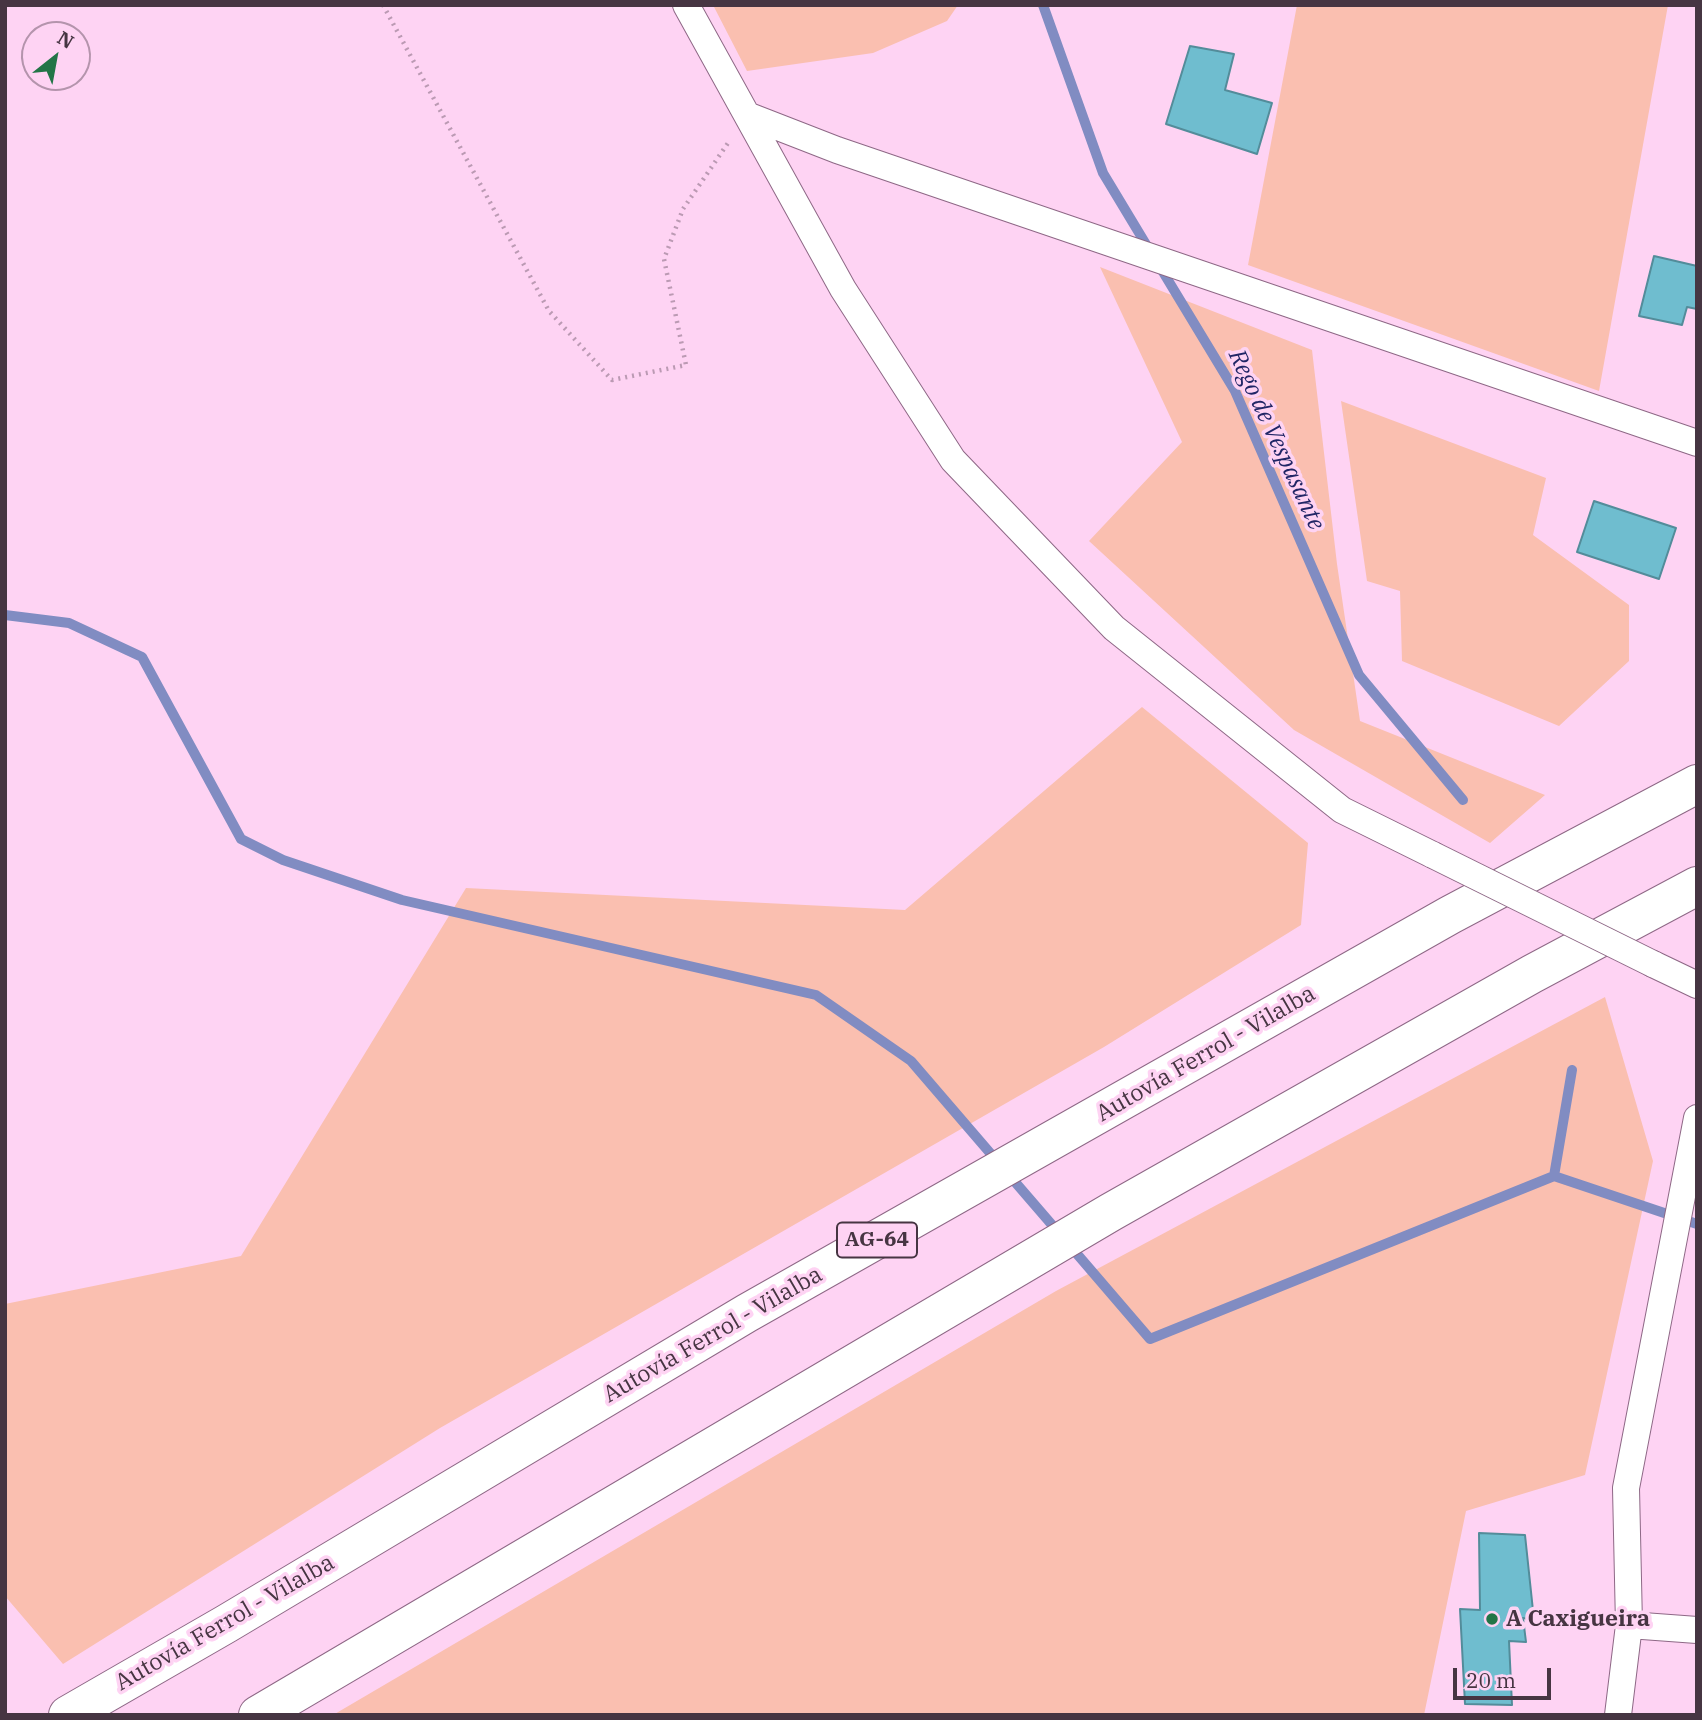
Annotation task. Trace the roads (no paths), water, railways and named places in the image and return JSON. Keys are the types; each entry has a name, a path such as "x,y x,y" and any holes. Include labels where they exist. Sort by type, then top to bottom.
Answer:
{"highway":[{"name":"Autovía Ferrol - Vilalba","path":"68,1715 226,1624 747,1313 1450,915 1697,784"},
{"path":"258,1715 1111,1212 1532,974 1697,886"}],"street":[{"path":"686,5 843,289 953,460 1114,628 1342,810 1697,985"},
{"path":"747,115 851,155 1697,443"},
{"path":"1618,1715 1629,1625 1626,1488 1697,1118"},
{"path":"1629,1625 1697,1630"}],"waterway":[{"name":"Rego de Vespasante","path":"1043,5 1103,173 1150,251"},
{"name":"Rego de Vespasante","path":"1160,267 1235,391 1359,675 1463,800"},
{"path":"5,615 69,623 142,657 241,839 283,860 402,900 816,995 911,1061 997,1161"},
{"name":"Rego de Vespasante","path":"1572,1070 1554,1176 1697,1224"},
{"path":"1009,1175 1059,1233"},
{"path":"1071,1247 1150,1339 1554,1176"}],"place":[{"name":"A Caxigueira","path":"1492,1619"}]}
